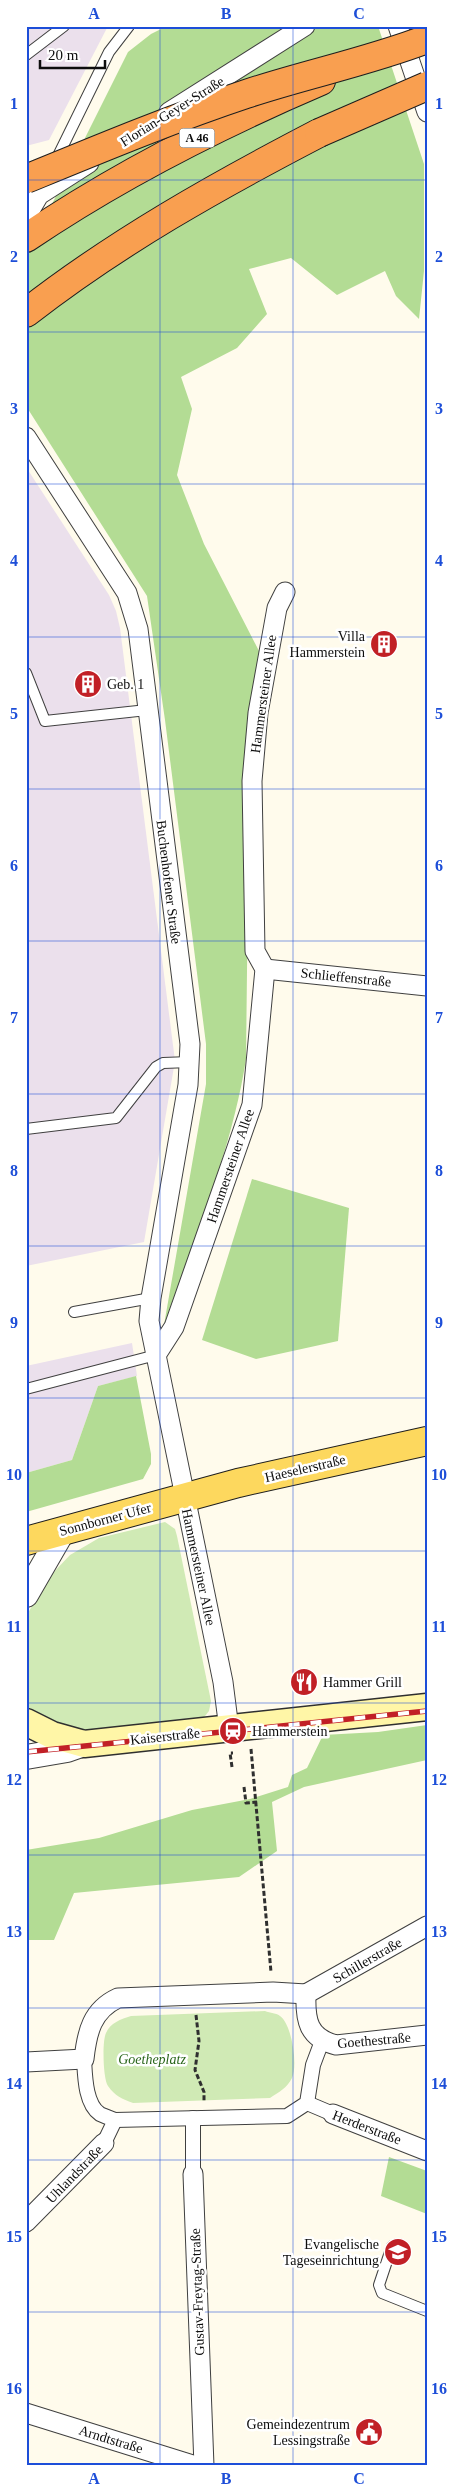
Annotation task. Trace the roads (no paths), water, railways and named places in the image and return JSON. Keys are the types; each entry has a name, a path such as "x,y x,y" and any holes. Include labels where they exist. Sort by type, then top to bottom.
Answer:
{"highway":[{"name":"A 46","path":"26,238 153,160 269,103 378,57 427,39"},
{"path":"30,184 141,132 247,94 378,57"},
{"path":"26,313 105,255 244,172 319,133 427,86"}],"main road":[{"name":"Haeselerstraße","path":"184,1497 427,1441"},
{"name":"Sonnborner Ufer","path":"26,1541 184,1497"},
{"name":"Kaiserstraße","path":"26,1722 52,1735 84,1744 232,1741 427,1707"}],"street":[{"name":"Florian-Geyer-Straße","path":"30,184 305,26"},
{"path":"398,26 427,112"},
{"path":"26,217 30,184"},
{"name":"Buchenhofener Straße","path":"26,437 127,593 138,629 190,1044 190,1062 151,1298 149,1320 156,1355"},
{"name":"Hammersteiner Allee","path":"232,1741 223,1682 156,1355 174,1326 252,1105 265,968 255,951 252,781 258,713 277,608 285,592"},
{"name":"Schlieffenstraße","path":"265,968 427,986"},
{"path":"26,1595 63,1531"},
{"path":"26,1757 66,1750 84,1744"},
{"name":"Schillerstraße","path":"306,1994 427,1926"},
{"path":"273,1992 306,1994 305,2012 311,2029 322,2041 313,2065 307,2103 287,2116 115,2120 98,2113 91,2102 84,2059 87,2035 94,2017 106,2004 118,1998 273,1992"},
{"name":"Goethestraße","path":"322,2041 336,2044 427,2035"},
{"path":"30,2062 84,2059"},
{"name":"Herderstraße","path":"307,2103 427,2151"},
{"name":"Gustav-Freytag-Straße","path":"199,2118 193,2174 204,2466"},
{"name":"Uhlandstraße","path":"26,2222 104,2143 115,2120"},
{"name":"Arndtstraße","path":"26,2413 196,2466"}],"lane":[{"path":"26,55 64,26"},
{"path":"30,184 109,52 128,26"},
{"path":"26,673 45,721 147,710"},
{"path":"26,1129 116,1118 156,1067 163,1064 190,1062"},
{"path":"74,1312 151,1298"},
{"path":"26,1389 156,1355"},
{"path":"392,2246 379,2285 382,2293 427,2311"}],"railway":[{"path":"26,1752 427,1711"}],"place":[{"name":"Villa Hammerstein","path":"384,644"},
{"name":"Geb. 1","path":"88,684"},
{"name":"Hammer Grill","path":"304,1682"},
{"name":"Hammerstein","path":"233,1731"},
{"name":"Evangelische Tageseinrichtung","path":"398,2252"},
{"name":"Gemeindezentrum Lessingstraße","path":"369,2432"}],"park label":[{"name":"Goetheplatz","path":"152,2059"}]}
